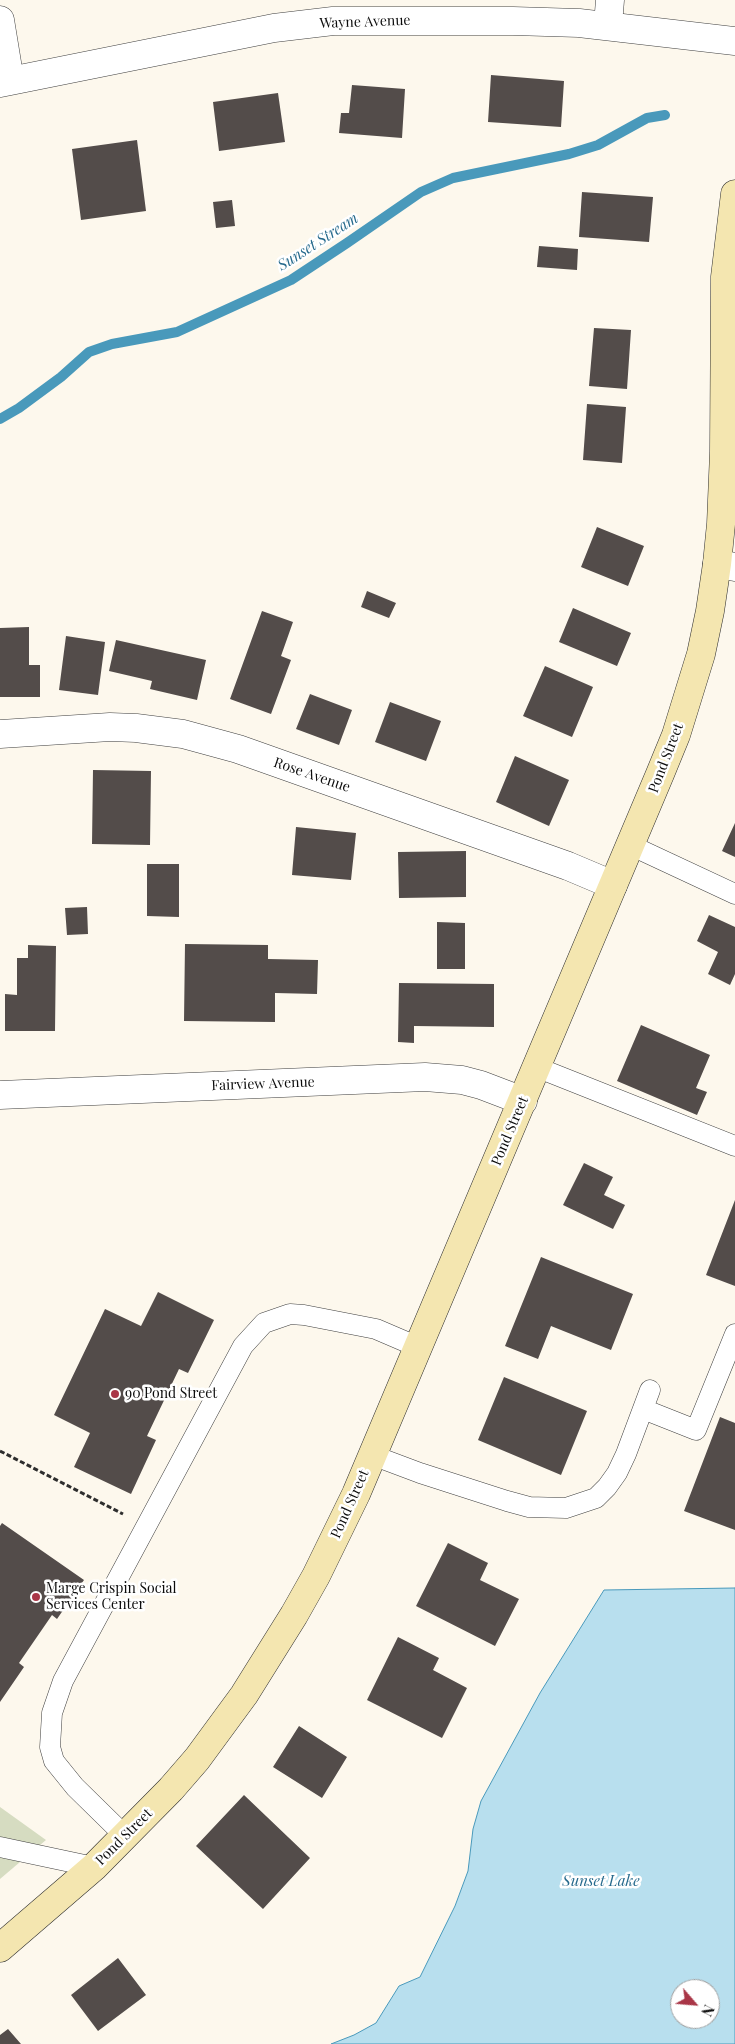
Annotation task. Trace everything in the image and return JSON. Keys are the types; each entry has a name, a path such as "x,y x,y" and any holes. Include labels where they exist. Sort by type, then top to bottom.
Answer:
{"main road":[{"name":"Pond Street","path":"0,1948 94,1867 147,1816 197,1759 270,1656 332,1543 372,1455 673,743 688,697 710,612 726,566 721,524 730,311 728,242 735,194"}],"street":[{"name":"Wayne Avenue","path":"5,82 274,28 303,12 361,20 494,20 609,13 735,41"},
{"path":"0,20 5,82"},
{"name":"Rose Avenue","path":"0,734 110,727 183,734 238,749 568,866 613,885"},
{"name":"Fairview Avenue","path":"0,1095 443,1077 471,1082 522,1102"}],"lane":[{"path":"630,845 735,894"},
{"path":"536,1067 735,1146"},
{"path":"125,1836 63,1774 54,1761 50,1747 52,1713 63,1681 239,1354 254,1333 264,1323 290,1314 376,1329 418,1347"},
{"path":"643,1409 696,1430 735,1334"},
{"path":"372,1455 420,1473 507,1501 529,1507 566,1508 596,1498 607,1488 626,1454 650,1390"},
{"path":"0,1847 94,1867"}],"path":[{"path":"0,1451 146,1525"}],"green space":[{"path":"0,1807 46,1840 0,1879"}],"water":[{"name":"Sunset Lake","path":"735,1588 735,2044 331,2044 354,2035 376,2023 399,1986 420,1977 455,1906 468,1871 473,1829 481,1801 540,1693 604,1590"}],"building":[{"path":"491,75 564,81 561,127 488,122"},
{"path":"352,85 405,89 402,138 339,133 341,113 349,113"},
{"path":"278,93 285,142 219,151 213,102"},
{"path":"137,140 146,211 81,220 72,149"},
{"path":"582,192 653,197 649,242 579,237"},
{"path":"232,200 235,226 216,228 213,202"},
{"path":"539,246 578,249 577,270 537,267"},
{"path":"594,328 631,330 627,389 589,386"},
{"path":"587,404 626,407 622,463 583,460"},
{"path":"597,527 644,546 628,586 581,567"},
{"path":"367,591 396,603 389,618 361,607"},
{"path":"573,608 631,633 617,666 559,642"},
{"path":"262,611 293,622 281,656 291,660 271,714 230,699"},
{"path":"29,627 29,665 40,665 40,697 0,697 0,628"},
{"path":"66,636 105,642 98,695 59,690"},
{"path":"116,640 206,660 197,700 150,689 152,681 109,671"},
{"path":"545,666 593,687 572,737 523,716"},
{"path":"310,694 352,710 339,745 296,729"},
{"path":"390,702 441,721 426,761 375,742"},
{"path":"515,756 569,780 549,826 496,802"},
{"path":"93,770 151,771 150,845 92,844"},
{"path":"735,823 735,857 722,851"},
{"path":"296,827 356,833 351,880 292,875"},
{"path":"466,851 466,897 399,898 398,852"},
{"path":"147,864 179,864 179,917 147,916"},
{"path":"87,907 88,934 67,935 65,908"},
{"path":"709,915 735,927 735,974 730,985 708,974 718,952 697,941"},
{"path":"437,922 465,923 465,969 437,969"},
{"path":"185,944 268,945 268,959 318,960 317,994 275,993 275,1022 184,1021"},
{"path":"28,945 56,946 55,1031 5,1031 5,994 17,995 17,958 28,958"},
{"path":"399,983 494,984 494,1027 414,1026 414,1043 398,1042"},
{"path":"641,1025 710,1055 696,1088 707,1092 697,1115 617,1081"},
{"path":"584,1163 613,1177 604,1195 625,1205 613,1229 563,1205"},
{"path":"735,1200 735,1286 706,1275"},
{"path":"541,1257 633,1294 611,1350 551,1326 538,1359 505,1346"},
{"name":"90 Pond Street","path":"158,1292 214,1320 188,1373 179,1369 147,1436 156,1440 131,1494 74,1467 90,1433 54,1415 105,1309 141,1326"},
{"path":"504,1377 587,1411 561,1475 478,1440"},
{"path":"720,1417 735,1423 735,1530 684,1511"},
{"name":"Marge Crispin Social Services Center","path":"2,1523 84,1580 57,1619 52,1615 19,1663 24,1667 0,1702 0,1526"},
{"path":"448,1543 488,1563 480,1580 519,1599 495,1646 416,1606"},
{"path":"398,1637 439,1658 433,1670 467,1688 442,1738 367,1700"},
{"path":"299,1726 347,1757 322,1798 273,1767"},
{"path":"244,1795 310,1858 263,1909 196,1846"},
{"path":"118,1958 146,1995 98,2031 71,1995"},
{"path":"8,2029 21,2044 0,2044 0,2035"}],"waterway":[{"name":"Sunset Stream","path":"0,419 19,408 61,377 89,352 112,344 177,332 291,280 421,192 453,178 569,154 598,145 647,118 665,115"}],"place":[{"name":"90 Pond Street","path":"115,1394"},
{"name":"Marge Crispin Social Services Center","path":"36,1597"}]}
